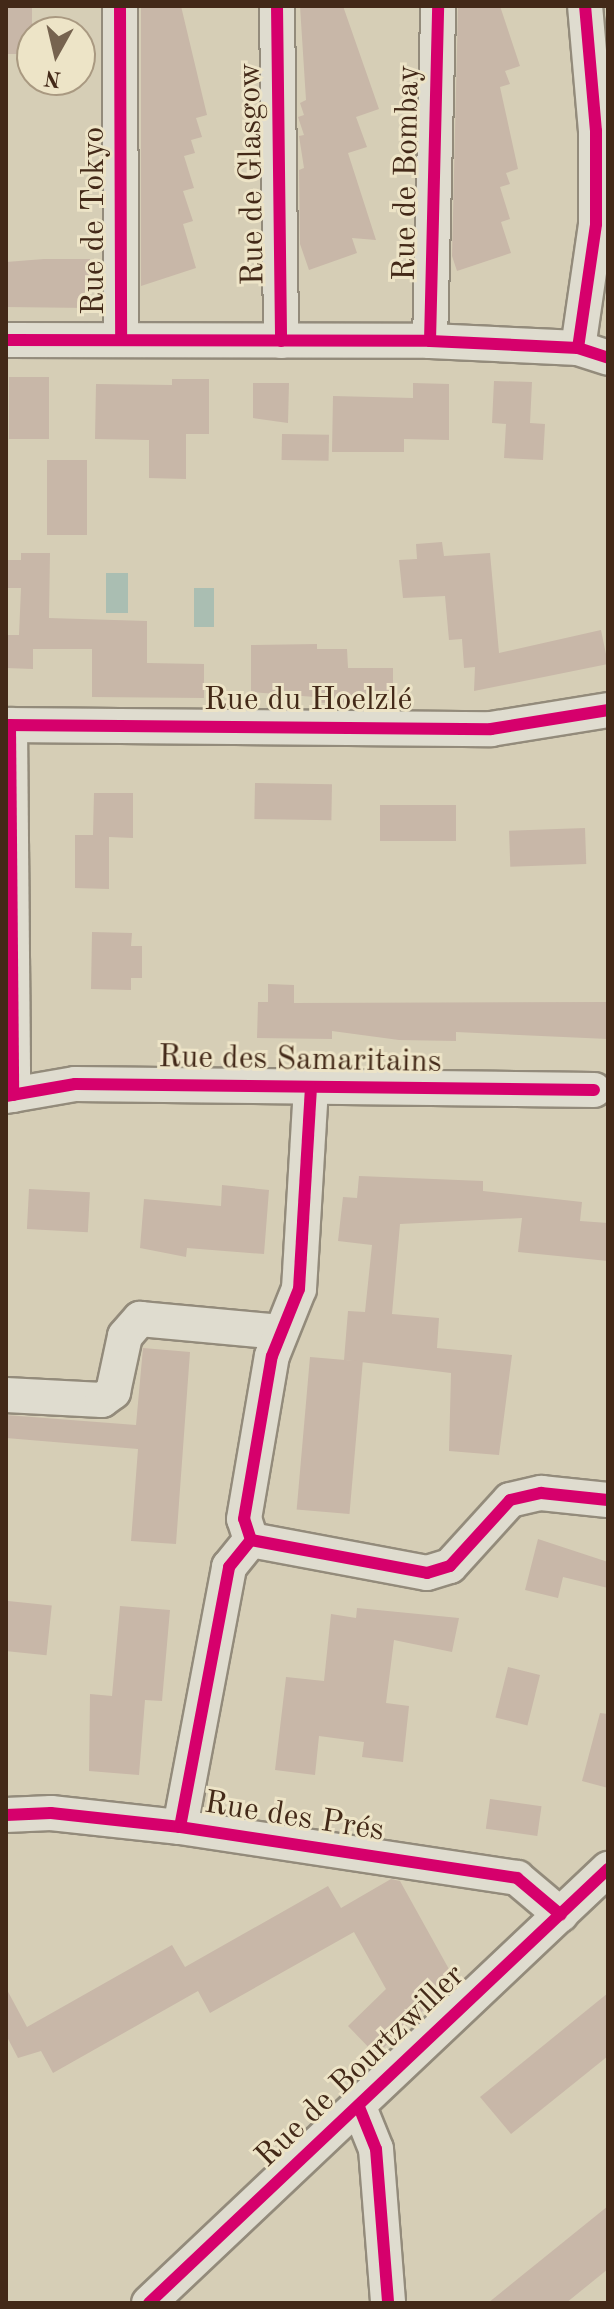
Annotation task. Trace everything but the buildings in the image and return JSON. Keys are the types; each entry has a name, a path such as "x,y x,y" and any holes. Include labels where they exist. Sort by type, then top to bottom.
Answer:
{"street":[{"name":"Rue de Tokyo","path":"120,6 121,340"},
{"name":"Rue de Glasgow","path":"277,6 281,341"},
{"name":"Rue de Bombay","path":"430,341 438,6"},
{"path":"6,340 430,341 593,353 596,131 585,6"},
{"name":"Rue du Hoelzlé","path":"8,725 491,729 608,710"},
{"path":"8,725 9,1096"},
{"name":"Rue des Samaritains","path":"9,1096 75,1084 594,1090"},
{"path":"251,1540 244,1519 280,1332 299,1289 311,1088"},
{"path":"6,1395 102,1400 113,1392 125,1336 140,1319 280,1332"},
{"path":"251,1540 427,1573 450,1566 510,1500 541,1493 608,1500"},
{"path":"180,1827 229,1567 251,1540"},
{"name":"Rue des Prés","path":"6,1815 51,1813 180,1827 517,1878 561,1915"},
{"name":"Rue de Bourtzwiller","path":"149,2303 608,1869"},
{"path":"359,2107 376,2149 388,2303"}],"shaded area":[{"path":"106,573 128,573 128,613 106,613"},
{"path":"194,588 214,588 214,627 194,627"}],"cycle path":[{"path":"120,6 121,340"},
{"path":"277,6 281,341"},
{"path":"430,341 438,6"},
{"path":"578,348 596,224 596,131 585,6"},
{"path":"6,340 430,341 578,348 608,358"},
{"path":"6,725 491,729 608,710"},
{"path":"10,725 13,1095"},
{"path":"6,1096 75,1084 594,1090"},
{"path":"251,1540 244,1519 272,1356 299,1289 311,1088"},
{"path":"251,1540 427,1573 450,1566 510,1500 541,1493 608,1500"},
{"path":"180,1827 229,1567 251,1540"},
{"path":"6,1815 51,1813 180,1827 517,1878 561,1915"},
{"path":"149,2303 608,1869"},
{"path":"359,2107 376,2149 388,2303"}]}
